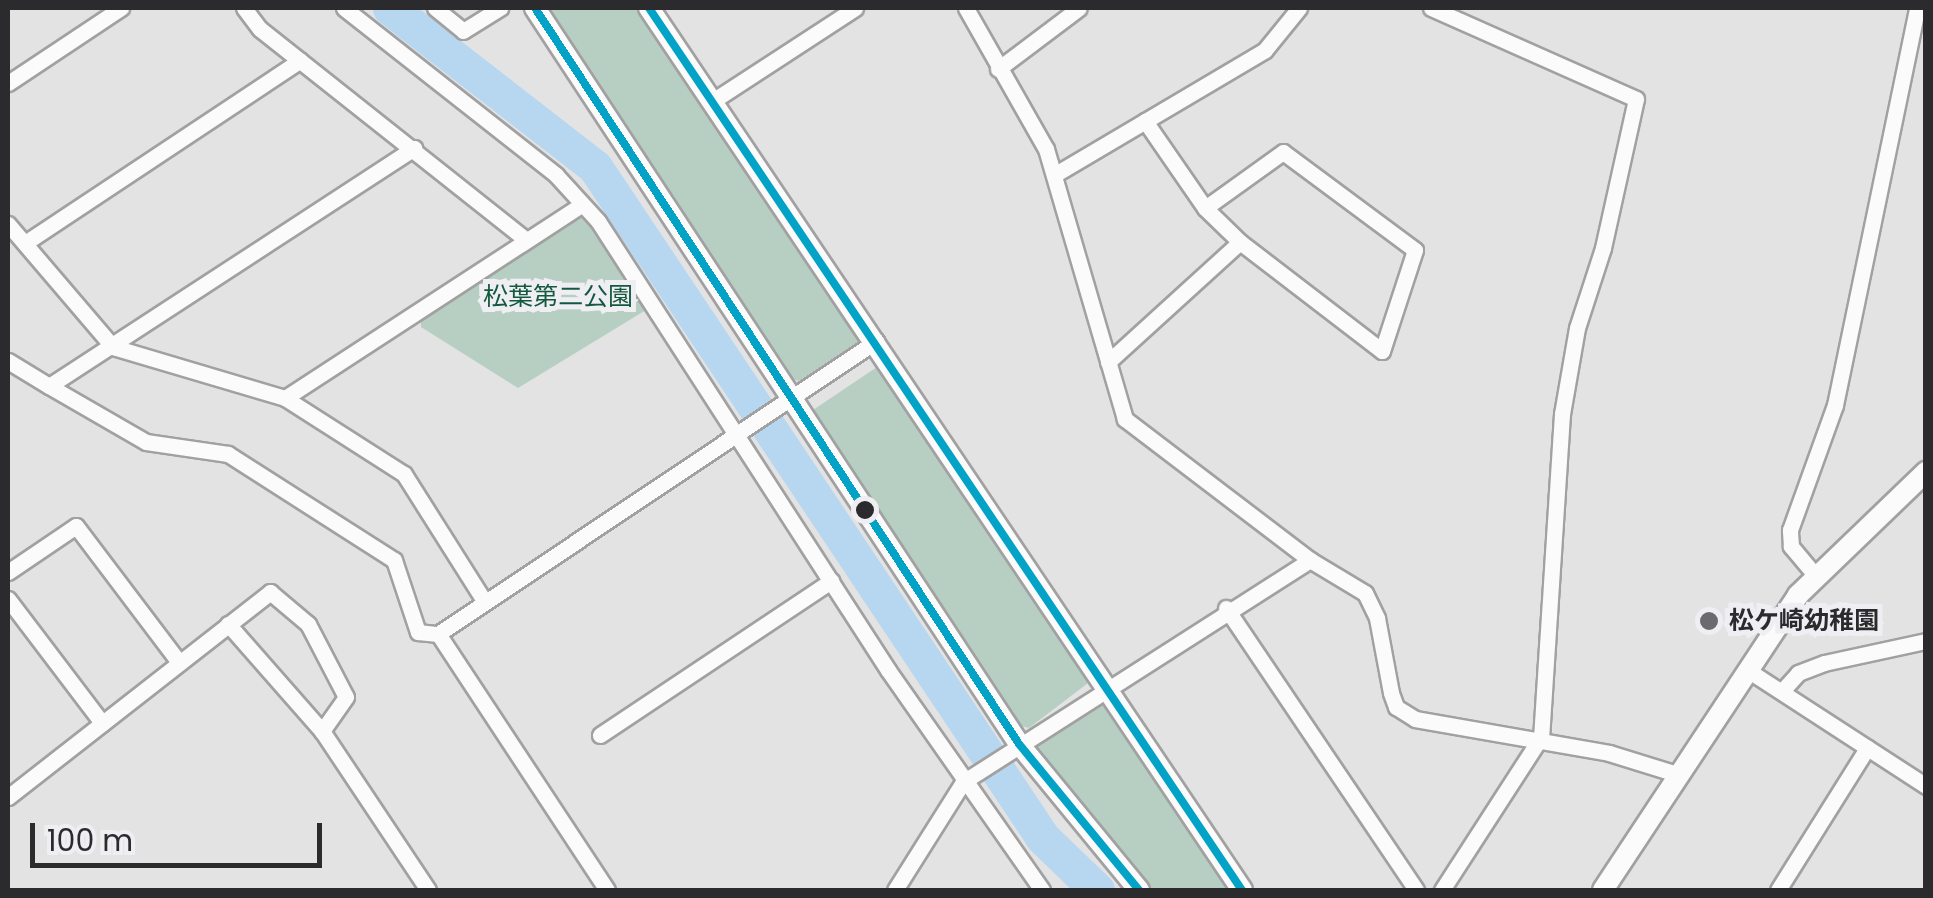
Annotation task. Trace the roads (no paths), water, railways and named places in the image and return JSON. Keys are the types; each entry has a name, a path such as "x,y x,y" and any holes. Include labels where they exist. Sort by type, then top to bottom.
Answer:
{"street":[{"path":"8,83 120,8"},
{"path":"244,8 260,30 526,240"},
{"path":"344,8 556,176 581,205 740,430 830,580 1042,890"},
{"path":"435,8 463,31 500,8"},
{"path":"535,8 1012,749 1140,890"},
{"path":"649,8 1242,890"},
{"path":"712,102 855,8"},
{"path":"966,8 1046,149 1125,419 1151,445 1310,560 1365,593 1396,708 1415,720 1540,740 1677,774"},
{"path":"998,69 1079,8"},
{"path":"1054,174 1266,50 1299,8"},
{"path":"1436,9 1636,99 1603,248 1577,328 1562,414 1540,740 1442,890"},
{"path":"1815,574 1791,546 1790,530 1835,405 1919,19"},
{"path":"24,244 300,60"},
{"path":"1145,122 1205,208 1240,242 1382,351 1415,250 1283,152 1205,208"},
{"path":"49,386 414,148"},
{"path":"285,398 581,205"},
{"path":"8,224 113,347 285,398 404,474 485,602"},
{"path":"1108,362 1240,242"},
{"path":"8,361 146,442 228,454 394,560 418,632 438,634 876,341"},
{"path":"1603,890 1746,670 1815,574 1926,472"},
{"path":"8,572 76,526 180,662"},
{"path":"894,890 969,778 1226,608 1310,560"},
{"path":"600,734 830,580"},
{"path":"8,797 270,592 308,624 346,696 333,724 322,731"},
{"path":"8,599 102,724"},
{"path":"1226,608 1416,890"},
{"path":"228,624 322,731 428,890"},
{"path":"438,634 607,890"},
{"path":"1782,691 1798,673 1824,662 1926,642"},
{"path":"1746,670 1926,786"},
{"path":"1778,890 1868,748"}],"waterway":[{"path":"390,8 595,167 1043,838 1097,890"}],"place":[{"name":"松ケ崎幼稚園","path":"1709,621"}],"park label":[{"name":"松葉第二公園","path":"558,297"}]}
